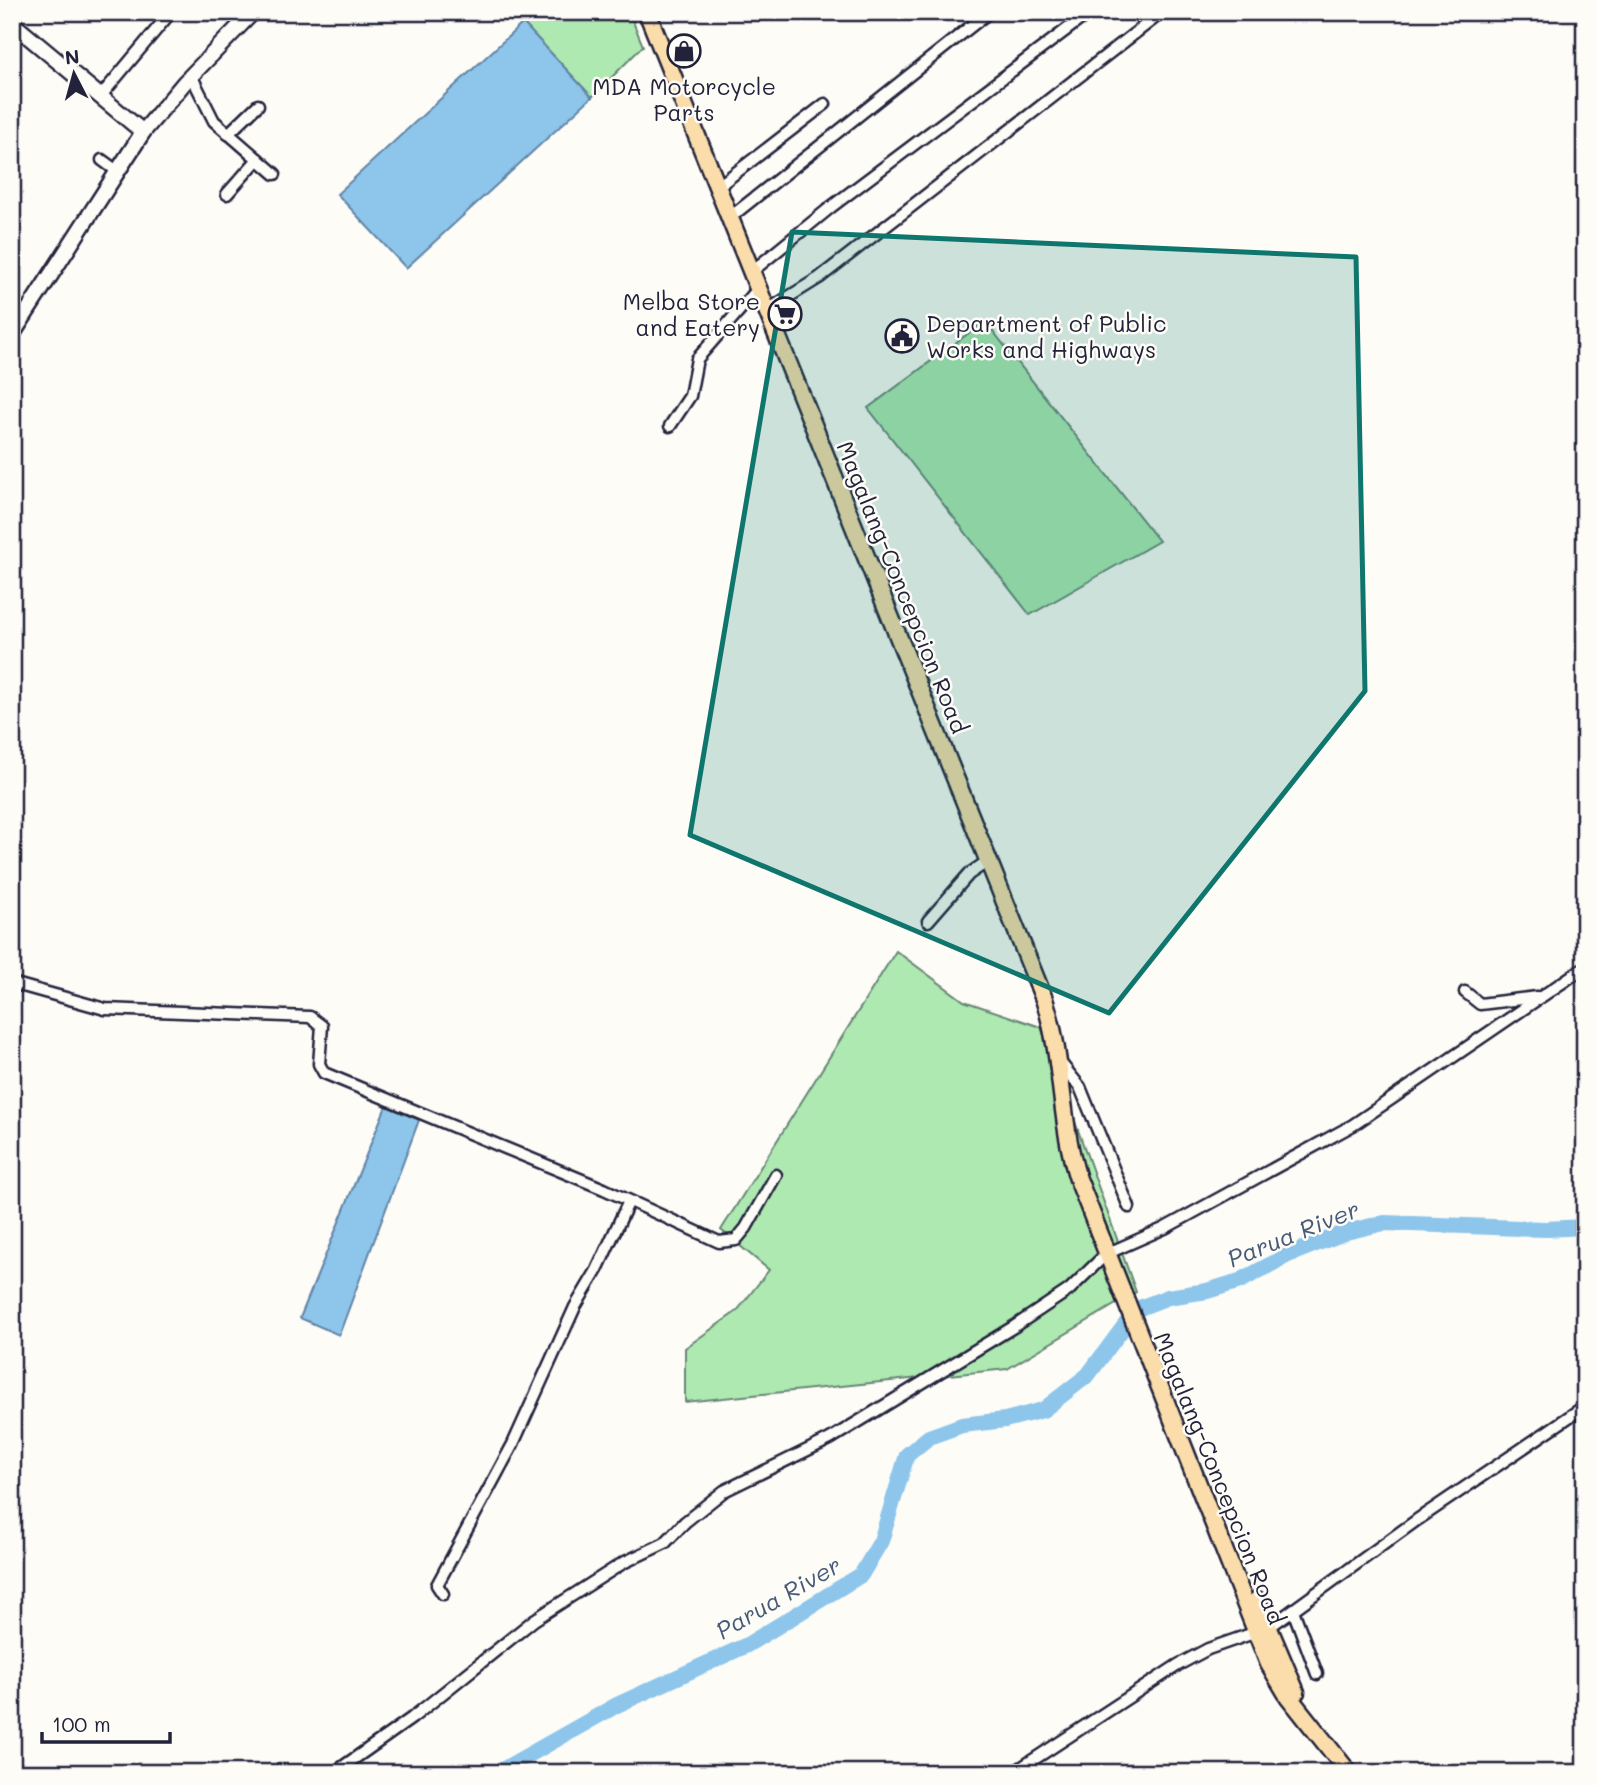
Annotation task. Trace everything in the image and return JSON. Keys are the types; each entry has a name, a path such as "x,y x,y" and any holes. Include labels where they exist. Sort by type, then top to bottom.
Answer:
{"main road":[{"name":"Magalang-Concepcion Road","path":"647,12 1044,999 1059,1060 1070,1153 1082,1189 1111,1254 1262,1627 1277,1680 1347,1770"}],"street":[{"path":"100,97 171,12"},
{"path":"12,335 143,132 191,75 253,12"},
{"path":"728,219 989,12"},
{"path":"750,273 831,207 1090,12"},
{"path":"766,311 819,278 1161,13"},
{"path":"12,23 143,132"},
{"path":"191,75 210,114 228,134 275,174"},
{"path":"716,188 825,104"},
{"path":"228,134 258,105"},
{"path":"227,194 258,159"},
{"path":"102,160 117,171"},
{"path":"670,426 690,396 697,359 757,290"},
{"path":"928,921 969,874 988,861"},
{"path":"334,1773 412,1718 534,1620 623,1563 666,1543 685,1522 724,1491 830,1439 1015,1326 1069,1290 1111,1254 1165,1228 1353,1125 1585,967"},
{"path":"12,983 105,1009 310,1017 321,1026 319,1064 324,1073 629,1201 719,1242 729,1243 746,1228 776,1175"},
{"path":"1465,992 1480,1004 1538,998"},
{"path":"1059,1060 1080,1087 1129,1207"},
{"path":"443,1594 437,1586 513,1444 575,1307 597,1269 629,1201"},
{"path":"1013,1773 1178,1665 1293,1610 1418,1520 1585,1406"},
{"path":"1293,1610 1317,1674"}],"highlighted area":[{"path":"792,232 1356,257 1365,691 1109,1013 690,835"}],"green space":[{"path":"535,12 629,12 643,46 592,97 523,23"},
{"path":"985,321 1159,541 1030,615 868,408"},
{"path":"896,951 964,1001 1041,1027 1136,1292 1007,1369 685,1402 685,1348 737,1311 769,1270 721,1230"}],"water":[{"path":"523,23 592,97 406,268 337,194"},
{"path":"386,1106 419,1120 339,1335 300,1318"}],"waterway":[{"name":"Parua River","path":"497,1773 617,1705 747,1645 861,1575 881,1541 907,1455 929,1437 962,1425 1005,1420 1043,1410 1088,1375 1137,1309 1168,1297 1207,1291 1240,1281 1288,1255 1346,1232 1384,1223 1545,1229 1585,1227"}],"place":[{"name":"MDA Motorcycle Parts","path":"684,51"},
{"name":"Melba Store and Eatery","path":"785,314"},
{"name":"Department of Public Works and Highways","path":"902,336"}]}
